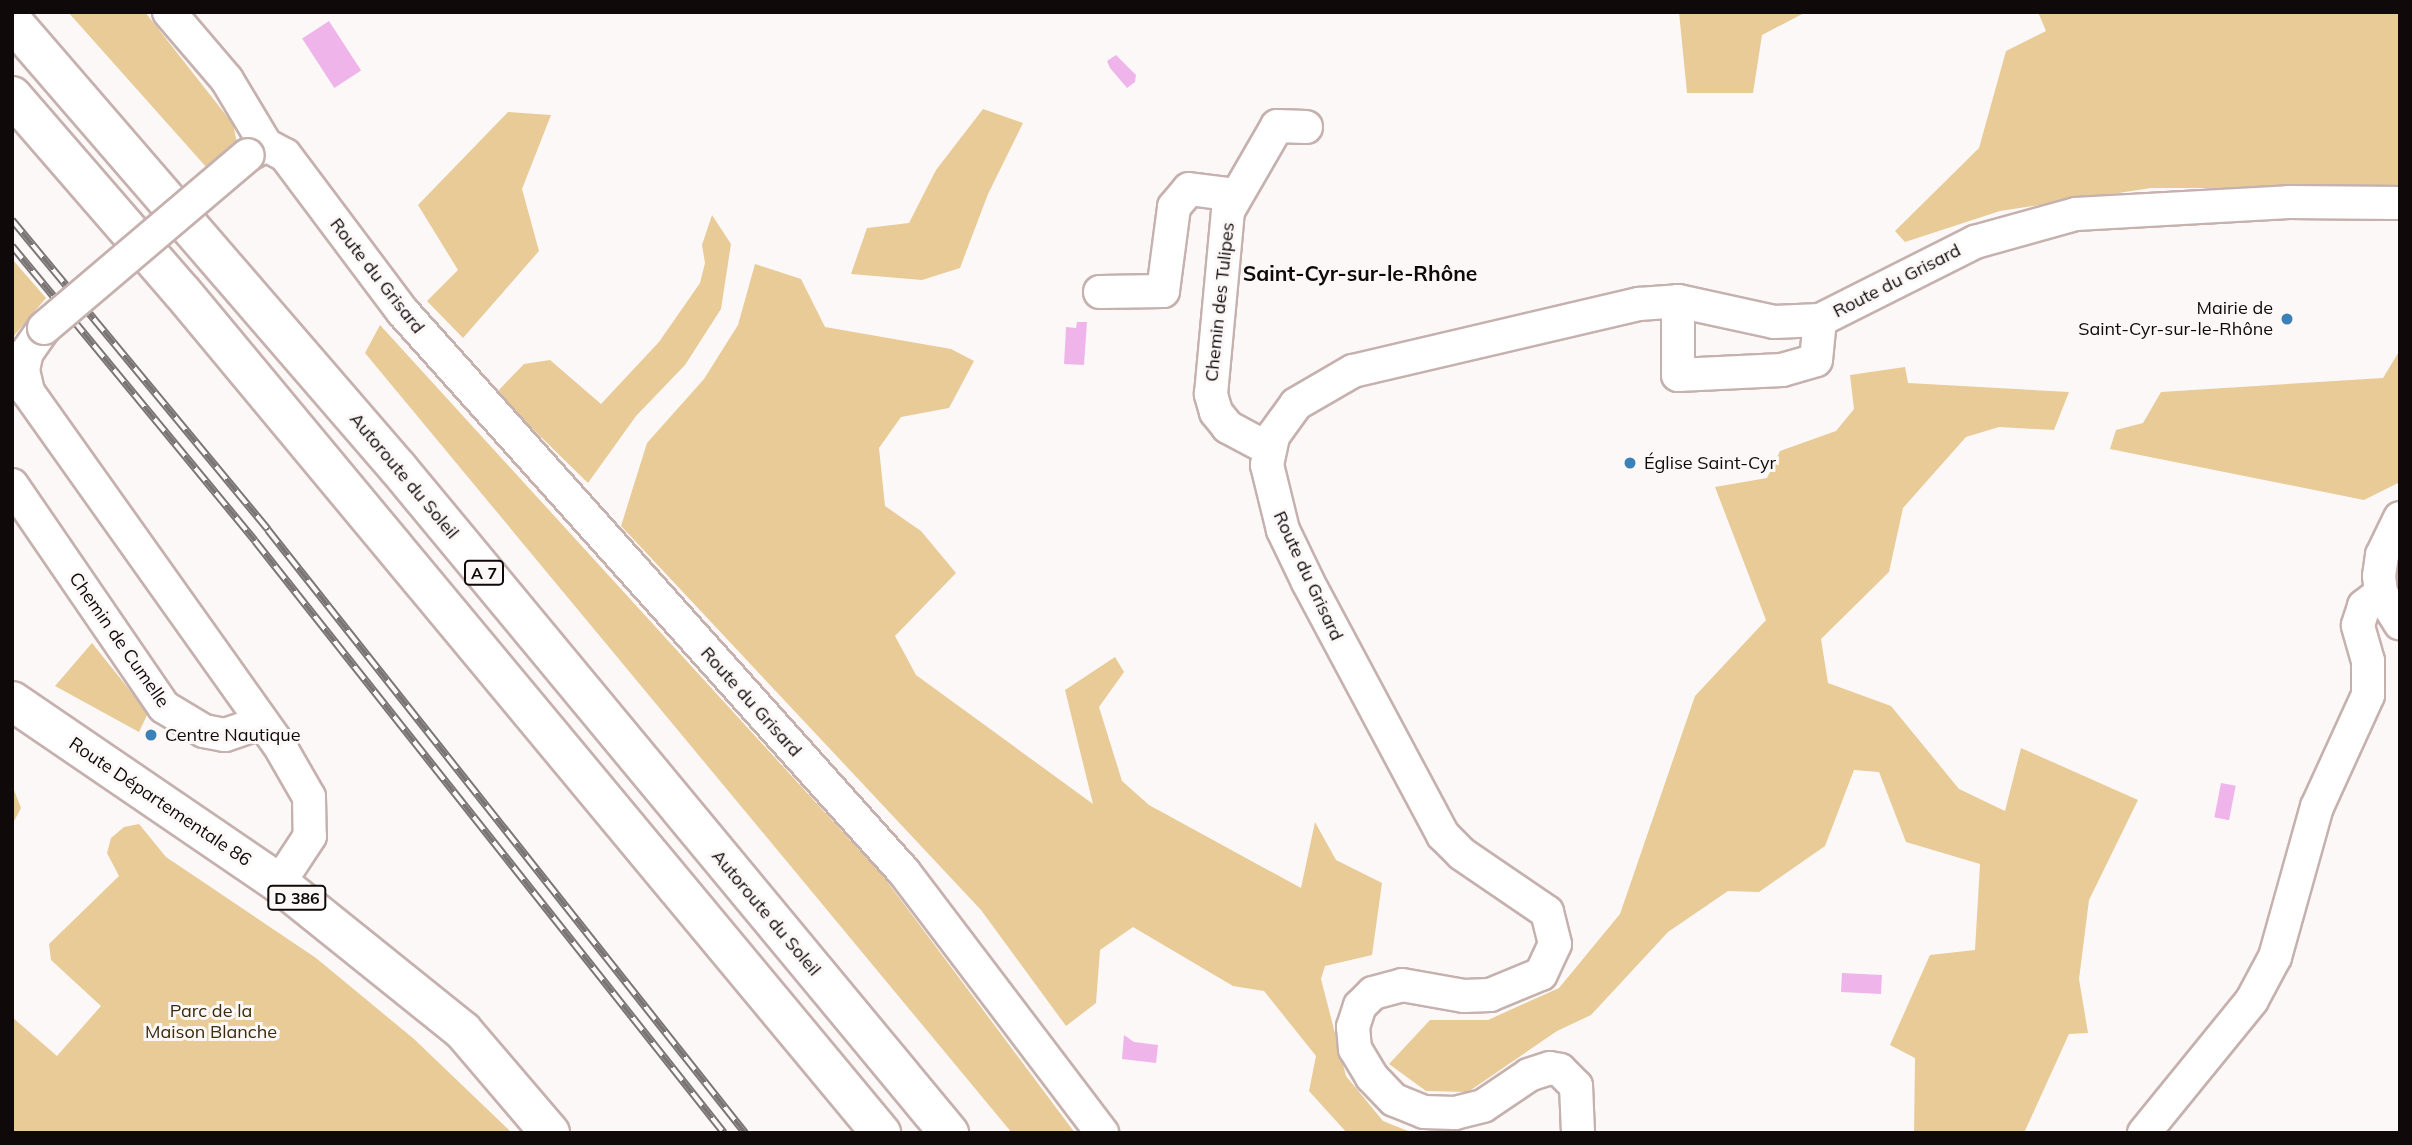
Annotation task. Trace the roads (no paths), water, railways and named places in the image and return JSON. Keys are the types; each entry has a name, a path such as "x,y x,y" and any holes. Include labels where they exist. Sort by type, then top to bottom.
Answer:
{"main road":[{"name":"Autoroute du Soleil","path":"12,21 71,84 389,458 949,1133"},
{"path":"12,96 199,313 881,1133"},
{"name":"Route Départementale 86","path":"12,701 279,883 463,1031 550,1133"}],"street":[{"path":"169,12 227,80 257,150 44,328 26,352 23,370 28,392 301,780 313,812 310,836 279,883"},
{"name":"Chemin des Tulipes","path":"1269,449 1228,426 1216,412 1211,394 1228,212 1235,195 1277,126 1306,127"},
{"name":"Route du Grisard","path":"257,150 285,155 403,312 904,872 1102,1133"},
{"path":"1100,292 1163,291 1174,207 1189,189 1235,195"},
{"name":"Route du Grisard","path":"1578,1133 1576,1086 1560,1070 1550,1068 1529,1075 1483,1106 1455,1113 1424,1112 1394,1100 1372,1077 1355,1049 1353,1027 1360,1006 1373,993 1402,985 1464,996 1512,988 1541,974 1552,958 1554,936 1547,912 1462,854 1426,809 1283,530 1271,493 1269,449 1280,423 1296,404 1353,371 1639,304 1678,301 1774,322 1820,320 1975,242 2076,214 2199,205 2400,203"},
{"path":"1678,301 1678,375 1782,370 1816,360 1820,320"},
{"name":"Chemin de Cumelle","path":"12,485 164,707 204,732 225,735 262,722"},
{"path":"2400,518 2382,555 2381,593 2400,624"},
{"path":"2144,1133 2252,1000 2275,957 2317,807 2351,741 2368,695 2368,661 2359,616 2364,606 2381,593"}],"railway":[{"path":"12,220 268,530 745,1133"},
{"path":"12,246 255,541 724,1133"}],"place":[{"name":"Mairie de Saint-Cyr-sur-le-Rhône","path":"2287,319"},
{"name":"Église Saint-Cyr","path":"1630,463"},
{"name":"Centre Nautique","path":"151,735"}],"district":[{"name":"Saint-Cyr-sur-le-Rhône","path":"1360,273"}],"park label":[{"name":"Parc de la Maison Blanche","path":"211,1022"}]}
